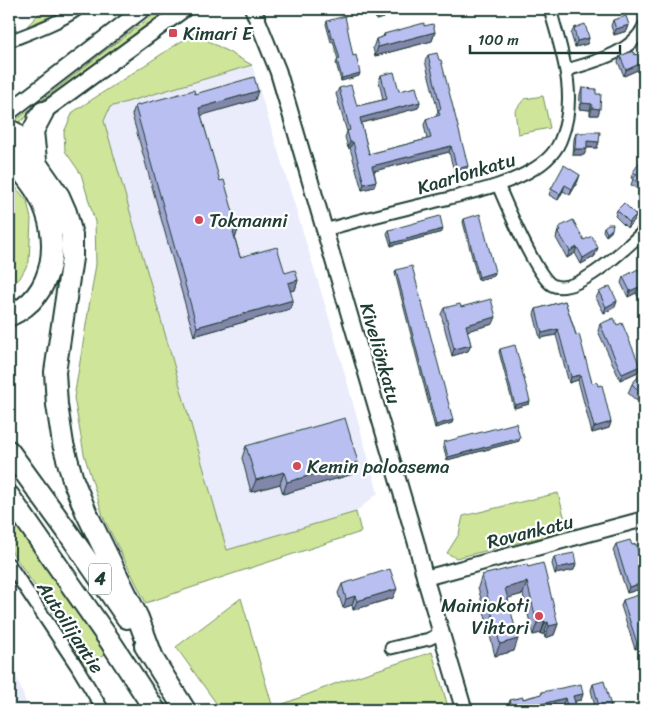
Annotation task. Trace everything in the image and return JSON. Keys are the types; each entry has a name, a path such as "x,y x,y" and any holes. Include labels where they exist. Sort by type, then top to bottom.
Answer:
{"highway":[{"path":"37,164 33,131 43,112"},
{"path":"11,133 37,164 63,204 70,223 72,258 55,372 60,433 79,497 138,618 153,658"},
{"path":"9,156 40,197 51,230 52,246 49,271 37,295 26,306 9,316"},
{"name":"4","path":"9,451 67,531 153,658 185,710"},
{"name":"4","path":"9,496 96,620 155,710"}],"main road":[{"path":"9,112 143,9"},
{"path":"11,133 43,112 184,9"},
{"name":"Kiveliönkatu","path":"253,9 278,71 464,710"}],"street":[{"path":"10,38 55,22 78,9"},
{"name":"Kaarlonkatu","path":"325,230 498,185 529,172 547,160 557,148 563,134 568,110 569,89 567,70 550,9"},
{"path":"567,70 623,50 634,42 644,26"},
{"path":"498,185 532,258 548,281 555,286 568,286 579,283 616,256 644,231"},
{"name":"Rovankatu","path":"425,578 644,519"},
{"name":"Autoilijantie","path":"10,568 76,664 103,710"},
{"path":"391,648 441,633"}],"shaded area":[{"path":"252,65 330,321 378,493 356,512 227,551 104,121 110,107"},
{"path":"9,658 29,710 9,710"}],"green space":[{"path":"44,9 69,9 27,26"},
{"path":"162,9 172,9 14,126 12,123"},
{"path":"194,33 252,65 110,107 104,121 227,550 356,512 361,532 146,603 104,519 84,454 74,398 96,264 95,222 81,174 65,151 64,132 73,112"},
{"path":"543,96 550,128 518,134 515,111 524,99"},
{"path":"9,179 27,201 31,219 29,262 20,278 9,289"},
{"path":"558,493 568,531 456,558 447,553 459,534 463,516"},
{"path":"9,514 105,654 87,668 9,548"},
{"path":"241,598 273,708 337,683 432,652 449,710 221,710 176,647"}],"building":[{"path":"376,9 398,9 384,12 385,15 378,17"},
{"path":"345,16 353,56 356,55 360,73 342,78 337,60 340,59 327,21"},
{"path":"626,16 629,25 616,29 613,20"},
{"path":"424,23 424,26 433,24 435,32 378,47 376,39 385,36 384,34"},
{"path":"585,24 589,38 577,41 574,28"},
{"path":"633,51 635,55 643,52 644,62 626,70 620,56"},
{"path":"437,53 439,60 441,60 468,166 457,169 451,146 372,166 376,181 364,184 353,142 350,142 347,131 350,130 339,88 351,85 357,106 387,99 381,75 394,72 399,91 416,87 420,102 360,118 369,154 431,138 426,119 440,115 438,110 441,109 428,55"},
{"path":"254,77 258,91 199,108 220,181 224,180 238,230 233,232 240,257 277,247 285,273 295,270 298,280 288,283 293,300 197,327 135,106 194,90 195,94"},
{"path":"582,88 596,89 596,94 601,94 600,109 592,108 592,104 582,103"},
{"path":"600,132 599,142 587,141 587,149 575,149 576,133"},
{"path":"641,160 644,161 644,186 633,179 637,174 633,172"},
{"path":"564,165 580,175 572,189 565,185 560,194 551,189"},
{"path":"624,203 636,215 629,222 617,210"},
{"path":"480,214 495,272 479,277 464,219"},
{"path":"440,216 443,229 392,243 389,230"},
{"path":"573,220 584,240 592,236 598,248 583,258 577,247 570,251 558,232 561,230 559,227"},
{"path":"608,224 613,224 612,229 607,233 604,227"},
{"path":"412,266 453,420 436,425 396,270"},
{"path":"638,269 641,275 644,273 644,296 639,287 630,291 623,277"},
{"path":"610,286 617,301 606,307 599,292"},
{"path":"491,299 496,317 466,325 471,345 454,349 444,308 460,304 461,307"},
{"path":"565,301 576,335 579,334 592,383 597,382 598,386 602,385 611,422 594,427 580,375 571,377 558,329 542,333 536,309"},
{"path":"614,318 617,325 622,323 640,366 622,374 600,324"},
{"path":"515,345 530,401 515,405 500,349"},
{"path":"644,370 644,388 640,392 632,384"},
{"name":"Kemin paloasema","path":"345,418 358,462 287,482 284,472 256,480 246,446"},
{"path":"516,423 520,438 448,457 444,442"},
{"path":"630,540 632,545 636,544 644,571 644,583 629,587 616,544"},
{"path":"574,553 576,564 557,568 554,557"},
{"path":"543,563 558,624 549,626 548,622 545,623 545,621 537,623 527,582 505,588 518,639 500,644 482,575 527,564 528,567"},
{"path":"390,569 397,589 357,601 355,596 346,599 342,584"},
{"path":"638,595 639,601 644,600 644,641 637,643 623,600"},
{"path":"604,681 612,710 600,710 593,684"},
{"path":"581,684 583,694 573,696 577,710 568,710 565,698 526,708 526,710 513,710 510,700 523,697 523,699 542,694 542,692"}],"place":[{"name":"Kimari E","path":"173,33"},
{"name":"Tokmanni","path":"199,220"},
{"name":"Kemin paloasema","path":"297,466"},
{"name":"Mainiokoti Vihtori","path":"539,616"}]}
